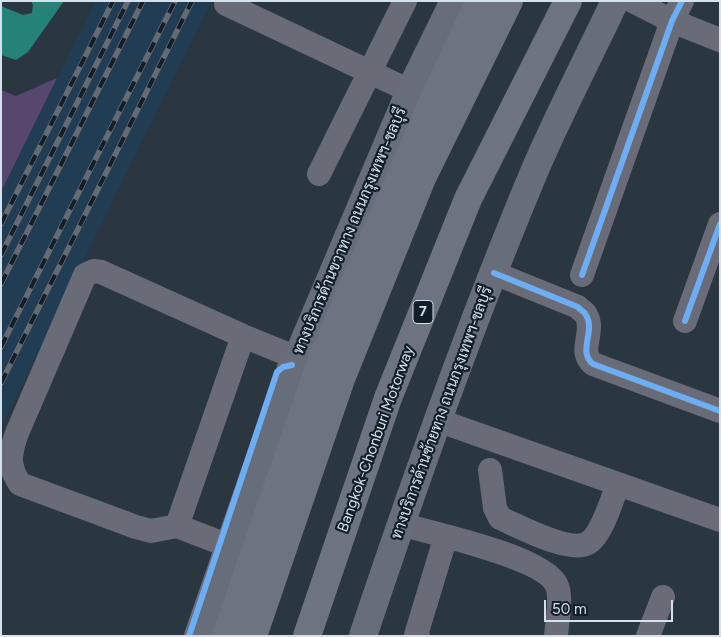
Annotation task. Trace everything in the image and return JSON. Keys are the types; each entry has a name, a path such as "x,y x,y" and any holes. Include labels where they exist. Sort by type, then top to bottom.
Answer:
{"highway":[{"path":"226,636 323,356 434,99 480,1"},
{"path":"253,636 341,379 385,269 422,178 509,1"},
{"name":"Bangkok-Chonburi Motorway","path":"307,636 388,398 468,199 568,1"}],"main road":[{"name":"ทางบริการด้านขวาทาง ถนนกรุงเทพฯ-ชลบุรี","path":"198,636 292,365 297,358 410,91 454,1"},
{"name":"ทางบริการด้านซ้ายทาง ถนนกรุงเทพฯ-ชลบุรี","path":"363,636 437,420 494,273 538,163 615,1"}],"street":[{"path":"320,174 405,1"},
{"path":"633,1 677,11 720,40"},
{"path":"226,4 410,91"},
{"path":"582,275 677,11"},
{"path":"685,321 720,224"},
{"path":"229,546 177,526 151,530 136,527 20,484 10,466 11,448 85,275 89,272 101,272 243,336 297,358"},
{"path":"494,273 578,307 586,314 590,325 585,352 588,361 720,411"},
{"path":"177,526 243,336"},
{"path":"437,420 720,520"},
{"path":"490,470 496,508 500,518 557,543 578,546 588,543 600,530 618,484"},
{"path":"400,524 476,544 526,562 545,572 554,580 559,593 556,636"},
{"path":"418,636 416,635 446,536"},
{"path":"648,636 662,597"}],"shaded area":[{"path":"31,1 64,1 28,52 16,60 1,55 1,6 23,15 32,13 33,5"},
{"path":"96,1 212,1 1,427 1,192"},
{"path":"57,78 1,192 1,90 16,96"}],"railway":[{"path":"1,224 113,1"},
{"path":"1,255 128,1"},
{"path":"1,284 143,1"},
{"path":"1,347 175,1"},
{"path":"1,383 192,1"}],"cycle path":[{"path":"582,275 672,21 682,1"},
{"path":"685,321 720,224"},
{"path":"494,273 578,307 585,313 589,321 586,347 589,359 593,364 720,411"},
{"path":"189,636 277,372 283,367 292,365"}]}
